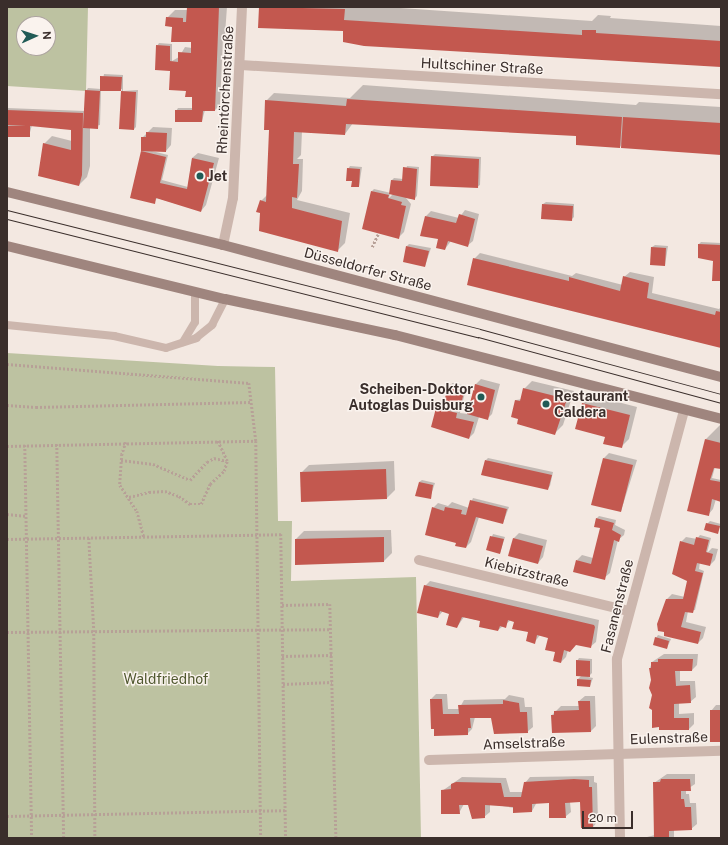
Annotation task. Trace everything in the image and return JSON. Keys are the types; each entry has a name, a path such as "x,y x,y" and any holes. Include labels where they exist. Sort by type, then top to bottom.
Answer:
{"main road":[{"name":"Düsseldorfer Straße","path":"7,192 222,245 721,377"},
{"path":"7,246 225,299 395,335 721,419"}],"street":[{"name":"Rheintörchenstraße","path":"222,245 233,198 241,65 242,7"},
{"name":"Hultschiner Straße","path":"241,65 721,94"},
{"name":"Fasanenstraße","path":"620,838 617,659 628,611 684,410"},
{"name":"Kiebitzstraße","path":"419,560 628,611"},
{"name":"Eulenstraße","path":"619,754 721,751"},
{"name":"Amselstraße","path":"429,760 619,754"}],"lane":[{"path":"181,344 195,322 195,292"},
{"path":"7,325 114,336 166,348 196,338 212,325 225,299"}],"path":[{"path":"372,247 378,234"},
{"path":"7,364 249,384 256,441 260,838"},
{"path":"7,405 36,407 251,402"},
{"path":"7,446 217,440 256,441"},
{"path":"129,497 165,492 179,496 190,504 201,504 210,484 224,472 227,461 217,440"},
{"path":"126,442 121,460 120,485 129,497 142,522 144,537"},
{"path":"57,444 64,838"},
{"path":"25,445 32,838"},
{"path":"121,460 154,464 190,480 207,462 214,458 227,461"},
{"path":"7,514 27,516"},
{"path":"7,539 281,534 286,838"},
{"path":"89,538 94,630 95,838"},
{"path":"282,605 330,604 336,838"},
{"path":"7,632 257,628 331,629"},
{"path":"282,656 332,655"},
{"path":"283,684 332,682"},
{"path":"7,816 64,816 285,810"}],"green space":[{"path":"7,7 88,7 86,91 7,86"},
{"name":"Waldfriedhof","path":"7,353 218,366 275,367 278,521 292,521 291,581 416,577 421,838 7,838"}],"building":[{"path":"187,7 219,7 215,111 203,111 202,122 175,122 175,110 192,110 192,97 185,97 186,91 169,90 170,71 155,70 156,45 170,46 170,61 178,62 178,52 191,53 191,42 171,42 172,27 165,26 166,17 183,18 183,22 186,22"},
{"path":"259,7 345,9 344,20 582,35 582,30 596,30 596,33 721,41 721,67 364,46 343,42 343,31 258,28"},
{"path":"100,76 122,77 121,91 100,91"},
{"path":"85,90 100,91 98,129 83,128"},
{"path":"121,91 136,92 134,130 119,129"},
{"path":"347,99 622,117 620,148 576,145 576,136 346,124 345,135 294,132 293,164 299,164 297,198 292,197 292,208 342,221 338,252 259,231 260,213 256,212 260,200 266,202 269,130 264,130 265,100 346,106"},
{"path":"7,110 83,113 82,175 79,186 38,176 43,143 71,150 71,130 30,126 30,137 7,137 7,126 26,126 7,125"},
{"path":"623,117 721,123 721,155 621,148"},
{"path":"146,132 167,133 166,152 141,151 141,137 146,137"},
{"path":"141,151 166,157 160,183 187,189 192,158 214,163 201,212 156,198 155,204 130,198"},
{"path":"431,156 479,159 478,188 430,186"},
{"path":"403,167 417,169 415,200 389,194 391,180 402,181"},
{"path":"347,168 360,169 359,187 351,187 352,181 346,181"},
{"path":"371,191 389,195 388,198 402,202 401,205 406,206 399,239 362,229"},
{"path":"542,204 573,206 572,221 541,219"},
{"path":"459,214 475,219 468,247 448,241 445,250 436,248 438,239 420,236 425,216 456,223"},
{"path":"698,244 721,245 721,281 712,281 713,261 698,258"},
{"path":"406,246 429,251 425,267 403,262"},
{"path":"651,247 666,248 665,266 650,265"},
{"path":"473,258 569,281 569,277 620,291 623,276 649,283 647,298 715,315 716,311 721,312 721,348 467,285"},
{"path":"448,384 465,389 460,407 444,403"},
{"path":"475,384 495,390 488,420 467,414"},
{"path":"523,388 567,399 555,435 517,424 518,419 511,417 515,400 520,401"},
{"path":"582,403 630,415 622,448 603,444 605,437 575,429"},
{"path":"436,408 457,413 456,418 474,422 469,439 431,427"},
{"path":"705,439 721,443 721,469 714,468 710,480 721,482 721,502 712,499 709,516 687,511"},
{"path":"603,458 633,465 621,512 591,505"},
{"path":"485,460 552,475 548,490 481,475"},
{"path":"386,469 387,499 301,502 300,472"},
{"path":"419,482 433,485 431,499 415,496"},
{"path":"470,500 507,509 503,524 476,517 466,548 455,546 456,543 425,535 432,507 444,511 445,507 462,510 461,514 466,515"},
{"path":"596,518 614,523 612,530 621,535 619,542 614,540 605,580 573,572 576,560 591,564 600,528 594,527"},
{"path":"706,523 720,526 718,534 704,530"},
{"path":"490,536 504,539 500,554 486,550"},
{"path":"384,537 384,562 295,565 295,539"},
{"path":"696,537 709,540 706,552 713,554 710,566 697,563 695,571 703,573 693,613 685,612 681,627 701,632 698,644 664,636 664,632 658,631 657,624 666,599 683,599 687,581 672,574 680,541 694,545"},
{"path":"513,538 543,546 538,564 508,556"},
{"path":"424,585 594,625 595,627 591,648 576,645 570,652 564,650 561,663 553,661 555,652 545,650 548,638 537,635 535,644 526,641 528,632 512,629 514,622 508,620 506,628 500,626 498,631 479,627 480,621 462,617 457,628 446,625 449,614 440,611 438,618 417,613"},
{"path":"655,637 669,641 667,649 653,645"},
{"path":"658,659 693,659 692,671 675,671 676,686 690,685 691,703 674,704 674,718 689,718 689,730 659,730 659,727 652,728 652,710 649,708 652,695 649,688 651,680 649,668 651,668 651,662 658,662"},
{"path":"576,660 590,661 590,677 576,676"},
{"path":"577,679 591,680 590,687 577,686"},
{"path":"430,699 442,699 443,714 459,714 458,705 503,704 503,700 519,703 520,712 527,712 528,733 494,734 491,718 470,718 471,728 468,728 468,735 434,736 434,729 431,729"},
{"path":"578,701 590,701 591,732 552,733 551,715 554,715 554,711 579,710"},
{"path":"710,710 721,710 721,742 710,742"},
{"path":"574,779 589,780 589,787 592,787 593,828 581,828 580,802 565,803 566,818 549,818 549,803 532,804 532,812 513,813 513,807 485,805 485,818 472,819 468,805 459,805 460,814 441,814 441,790 451,789 451,784 456,782 501,783 504,797 521,797 524,782"},
{"path":"661,779 690,779 691,791 681,791 681,799 684,799 685,807 691,807 692,830 669,831 669,838 654,838 653,782 660,782"}],"tram line":[{"path":"7,210 480,329 721,394"},
{"path":"7,219 478,337 721,403"}],"place":[{"name":"Jet","path":"200,176"},
{"name":"Scheiben-Doktor Autoglas Duisburg","path":"481,397"},
{"name":"Restaurant Caldera","path":"546,404"}]}
